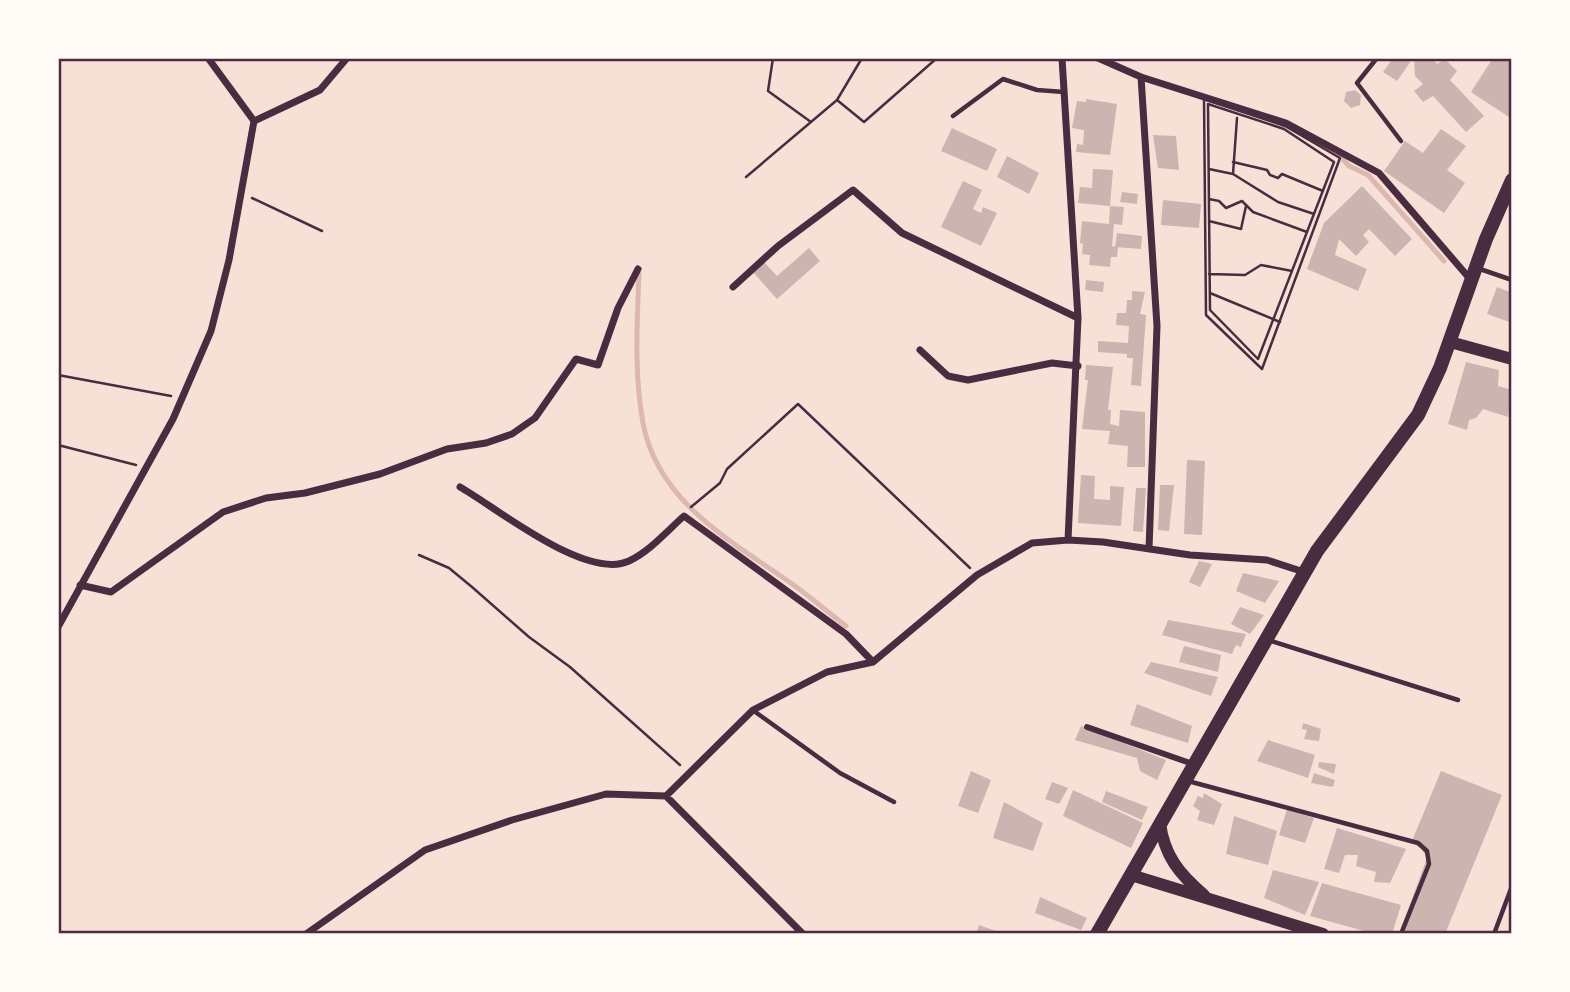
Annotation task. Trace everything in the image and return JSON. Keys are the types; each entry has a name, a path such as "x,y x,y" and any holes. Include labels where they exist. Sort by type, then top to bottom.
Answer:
{"main road":[{"path":"1097,934 1192,764 1327,536 1409,428 1428,396 1473,274 1512,180"}],"street":[{"path":"58,627 182,398 211,331 242,193 254,121 208,58"},
{"path":"254,121 320,90 347,58"},
{"path":"1062,58 1078,318 1078,366 1068,540"},
{"path":"1098,58 1141,77 1286,123 1379,173 1473,274"},
{"path":"1141,77 1157,326 1149,549"},
{"path":"733,287 778,246 853,190 902,233 1078,318"},
{"path":"80,585 111,592 223,512 266,498 305,493 380,474 447,449 486,443 512,434 535,418 576,359 598,365 618,309 638,269"},
{"path":"1450,342 1512,359"},
{"path":"920,350 948,376 968,380 1052,363 1078,366"},
{"path":"460,487 548,544 610,564 628,562 684,516 846,634 873,662"},
{"path":"666,796 753,710 827,672 873,662 977,575 1032,543 1068,540 1268,560 1305,572"},
{"path":"1087,727 1192,764"},
{"path":"306,934 425,850 512,820 606,794 666,796 803,934"},
{"path":"1160,822 1164,844 1173,863 1207,897"},
{"path":"1130,875 1323,934"}],"lane":[{"path":"1377,58 1357,83 1401,141"},
{"path":"953,116 1003,79 1037,90 1065,92"},
{"path":"1473,274 1512,280"},
{"path":"1266,640 1458,700"},
{"path":"753,710 840,773 894,802"},
{"path":"1183,780 1418,843 1427,851 1429,864 1401,934"},
{"path":"1494,934 1512,886"}],"path":[{"path":"773,58 768,91 811,122"},
{"path":"746,177 837,100 862,58"},
{"path":"837,100 864,122 937,58"},
{"path":"1204,99 1286,126 1340,158 1280,322 1262,369 1206,315 1204,99"},
{"path":"1208,104 1238,114 1284,129 1334,162 1258,359 1210,310 1208,104"},
{"path":"1233,174 1238,114"},
{"path":"1233,162 1267,170 1269,175 1278,178 1282,174 1291,176 1323,191"},
{"path":"1209,169 1233,174 1278,202 1314,214"},
{"path":"242,193 322,231"},
{"path":"1209,199 1219,201 1226,208 1242,201 1252,212 1307,232"},
{"path":"1209,221 1241,229 1246,205"},
{"path":"1209,274 1245,275 1261,265 1292,271"},
{"path":"1209,293 1280,322"},
{"path":"58,375 182,398"},
{"path":"694,505 720,483 727,469 798,404 977,575"},
{"path":"58,445 145,467"},
{"path":"419,555 449,568 529,637 570,667 689,772"}],"building":[{"path":"1393,58 1413,58 1397,81 1383,72"},
{"path":"1414,58 1432,58 1437,64 1445,59 1457,71 1450,80 1484,116 1466,132 1433,96 1423,102 1414,91 1423,84 1415,76"},
{"path":"1493,58 1505,58 1512,63 1512,119 1471,92"},
{"path":"1355,90 1361,95 1360,105 1351,108 1344,101 1346,92"},
{"path":"1086,99 1117,104 1110,155 1076,152 1077,144 1083,145 1084,130 1072,128 1077,101 1086,102"},
{"path":"952,128 997,149 987,171 941,151"},
{"path":"1441,129 1466,146 1447,170 1465,183 1444,213 1384,171 1405,141 1423,153"},
{"path":"1153,135 1176,136 1179,170 1158,168"},
{"path":"1007,156 1039,173 1029,194 997,177"},
{"path":"1093,169 1113,170 1110,206 1078,203 1080,187 1092,188"},
{"path":"963,181 982,190 973,209 981,213 983,207 997,213 981,246 941,227"},
{"path":"1362,186 1412,239 1395,256 1369,229 1363,235 1369,242 1356,256 1339,239 1335,255 1367,269 1358,291 1307,269 1324,223"},
{"path":"1122,192 1138,194 1137,204 1120,202"},
{"path":"1163,200 1201,204 1199,228 1161,225"},
{"path":"1110,206 1124,207 1122,225 1114,224 1112,246 1118,247 1117,257 1111,257 1110,267 1089,265 1090,255 1082,254 1083,244 1080,243 1082,221 1109,224"},
{"path":"1117,233 1142,236 1141,249 1115,247"},
{"path":"809,248 820,261 777,299 753,272 764,262 777,276"},
{"path":"1086,280 1104,282 1103,292 1085,290"},
{"path":"1497,287 1512,293 1512,323 1487,314"},
{"path":"1132,291 1145,292 1140,314 1146,315 1141,386 1131,385 1133,358 1127,358 1127,354 1098,352 1098,341 1128,343 1129,326 1116,325 1117,313 1126,313 1127,300 1132,300"},
{"path":"1466,362 1499,370 1498,386 1512,390 1508,417 1483,409 1476,418 1469,420 1467,430 1448,424"},
{"path":"1086,365 1113,367 1108,410 1111,410 1110,424 1119,426 1120,410 1145,412 1145,467 1127,467 1128,446 1108,444 1110,431 1082,429 1088,380 1085,380"},
{"path":"1187,460 1205,461 1202,535 1184,534"},
{"path":"1081,475 1095,476 1094,499 1110,500 1110,486 1124,487 1121,526 1078,523"},
{"path":"1160,485 1174,485 1169,531 1158,530"},
{"path":"1136,488 1146,488 1143,532 1133,531"},
{"path":"1199,561 1212,564 1200,587 1189,582"},
{"path":"1243,573 1279,581 1265,603 1236,591"},
{"path":"1240,607 1264,615 1250,634 1231,624"},
{"path":"1168,620 1246,634 1241,647 1236,645 1232,654 1162,635"},
{"path":"1184,646 1221,655 1218,672 1179,662"},
{"path":"1151,662 1218,677 1211,696 1144,673"},
{"path":"1137,704 1192,726 1188,743 1130,725"},
{"path":"1303,723 1321,729 1319,741 1304,739 1307,730 1302,729"},
{"path":"1081,726 1166,760 1157,780 1140,771 1137,758 1075,740"},
{"path":"1268,740 1315,755 1308,778 1257,761"},
{"path":"1319,762 1336,764 1334,774 1318,767"},
{"path":"971,771 991,780 978,813 958,806"},
{"path":"1441,771 1502,795 1445,934 1399,934 1427,858 1419,845 1412,841"},
{"path":"1314,773 1335,780 1333,787 1311,783"},
{"path":"1052,782 1068,788 1059,804 1045,799"},
{"path":"1073,790 1143,823 1131,848 1063,816"},
{"path":"1106,791 1148,807 1142,820 1102,802"},
{"path":"1204,793 1222,804 1214,825 1197,820 1200,811 1193,806 1198,796 1203,798"},
{"path":"1004,802 1043,823 1033,851 993,838"},
{"path":"1287,809 1314,818 1305,843 1279,835"},
{"path":"1234,816 1277,831 1268,865 1226,854"},
{"path":"1337,828 1406,849 1390,883 1374,882 1376,872 1356,866 1358,855 1345,855 1339,873 1324,869"},
{"path":"1273,870 1319,882 1305,915 1264,898"},
{"path":"1322,883 1401,905 1392,934 1375,934 1310,916"},
{"path":"1040,897 1087,918 1081,930 1035,913"},
{"path":"979,925 1004,934 976,934"}],"waterway":[{"path":"1339,155 1349,166 1368,175 1444,261"},
{"path":"639,274 637,349 640,405 651,451 665,477 702,519 846,626"}]}
